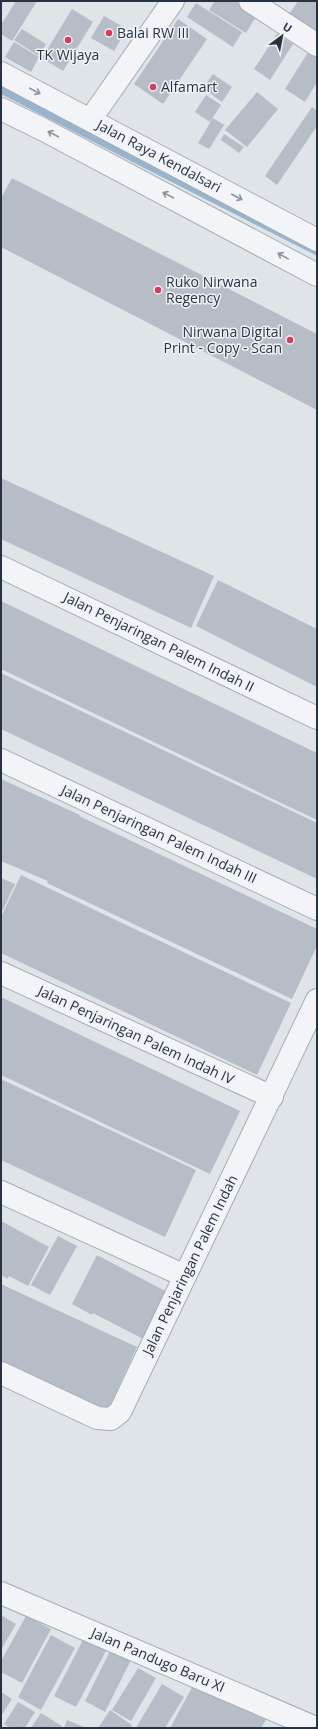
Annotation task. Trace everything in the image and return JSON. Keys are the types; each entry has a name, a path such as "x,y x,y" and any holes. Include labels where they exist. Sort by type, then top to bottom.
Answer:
{"street":[{"path":"90,120 173,1"},
{"path":"250,1 317,45"},
{"name":"Jalan Raya Kendalsari","path":"1,73 317,240"},
{"path":"1,109 42,129 317,275"},
{"name":"Jalan Penjaringan Palem Indah II","path":"1,567 317,718"},
{"name":"Jalan Penjaringan Palem Indah III","path":"1,760 317,909"},
{"name":"Jalan Penjaringan Palem Indah IV","path":"1,973 272,1097"},
{"name":"Jalan Penjaringan Palem Indah","path":"1,1373 97,1418 111,1419 120,1412 272,1097 317,1000"},
{"path":"1,1192 185,1276"},
{"name":"Jalan Pandugo Baru XI","path":"1,1593 316,1728"}],"building":[{"path":"16,1 37,1 12,41 1,34 1,25"},
{"path":"215,1 235,1 257,15 246,33 209,10"},
{"path":"298,1 317,1 317,39 286,19"},
{"path":"196,3 242,32 233,47 187,17"},
{"name":"TK Wijaya","path":"72,9 93,22 63,71 42,58"},
{"name":"Balai RW III","path":"104,16 127,29 114,51 91,38"},
{"path":"178,19 207,39 163,104 134,84"},
{"path":"22,29 46,44 39,56 14,40"},
{"path":"277,34 293,44 270,80 254,69"},
{"path":"14,42 39,57 31,72 5,57"},
{"path":"310,49 317,53 317,82 305,102 285,89"},
{"path":"213,74 232,87 222,102 203,88"},
{"path":"257,92 278,109 247,147 225,130"},
{"path":"206,95 221,105 210,122 195,112"},
{"path":"312,107 317,111 317,126 277,185 265,176"},
{"path":"213,118 224,125 209,149 198,143"},
{"path":"224,134 244,147 239,153 221,140"},
{"name":"Ruko Nirwana Regency","path":"12,178 317,334 317,410 1,247 1,198"},
{"path":"1,478 214,576 191,628 1,539"},
{"path":"218,580 317,629 317,687 196,626"},
{"path":"1,601 317,753 317,820 1,669"},
{"path":"1,673 317,823 317,879 1,729"},
{"path":"1,779 80,815 79,816 317,929 317,946 292,999 47,883 48,881 1,861"},
{"path":"21,875 291,1003 257,1075 1,953 1,917"},
{"path":"1,878 15,884 1,914"},
{"path":"1,997 240,1111 210,1174 1,1075"},
{"path":"1,1079 196,1170 165,1237 1,1160"},
{"path":"1,1221 49,1247 28,1286 9,1276 8,1279 1,1275"},
{"path":"58,1236 77,1246 50,1295 31,1285"},
{"path":"97,1255 169,1293 145,1340 93,1313 92,1315 72,1304"},
{"path":"1,1284 137,1347 106,1414 1,1365"},
{"path":"1,1615 16,1624 1,1650"},
{"path":"26,1616 51,1629 22,1683 1,1672 1,1661"},
{"path":"51,1635 75,1648 41,1710 18,1697"},
{"path":"84,1638 107,1649 76,1707 54,1696"},
{"path":"111,1649 131,1660 105,1712 85,1701"},
{"path":"138,1668 156,1678 131,1721 112,1710"},
{"path":"196,1680 267,1718 261,1728 170,1728"},
{"path":"162,1684 184,1697 165,1728 136,1728"},
{"path":"1,1692 12,1699 1,1716"},
{"path":"18,1702 35,1712 25,1728 10,1728 4,1724"},
{"path":"110,1710 132,1725 131,1728 99,1727"},
{"path":"41,1713 62,1726 61,1728 31,1728"},
{"path":"67,1720 87,1728 64,1728"}],"waterway":[{"path":"1,90 317,252"}],"place":[{"name":"Balai RW III","path":"109,33"},
{"name":"TK Wijaya","path":"68,40"},
{"name":"Alfamart","path":"153,87"},
{"name":"Ruko Nirwana Regency","path":"158,290"},
{"name":"Nirwana Digital Print - Copy - Scan","path":"290,340"}]}
